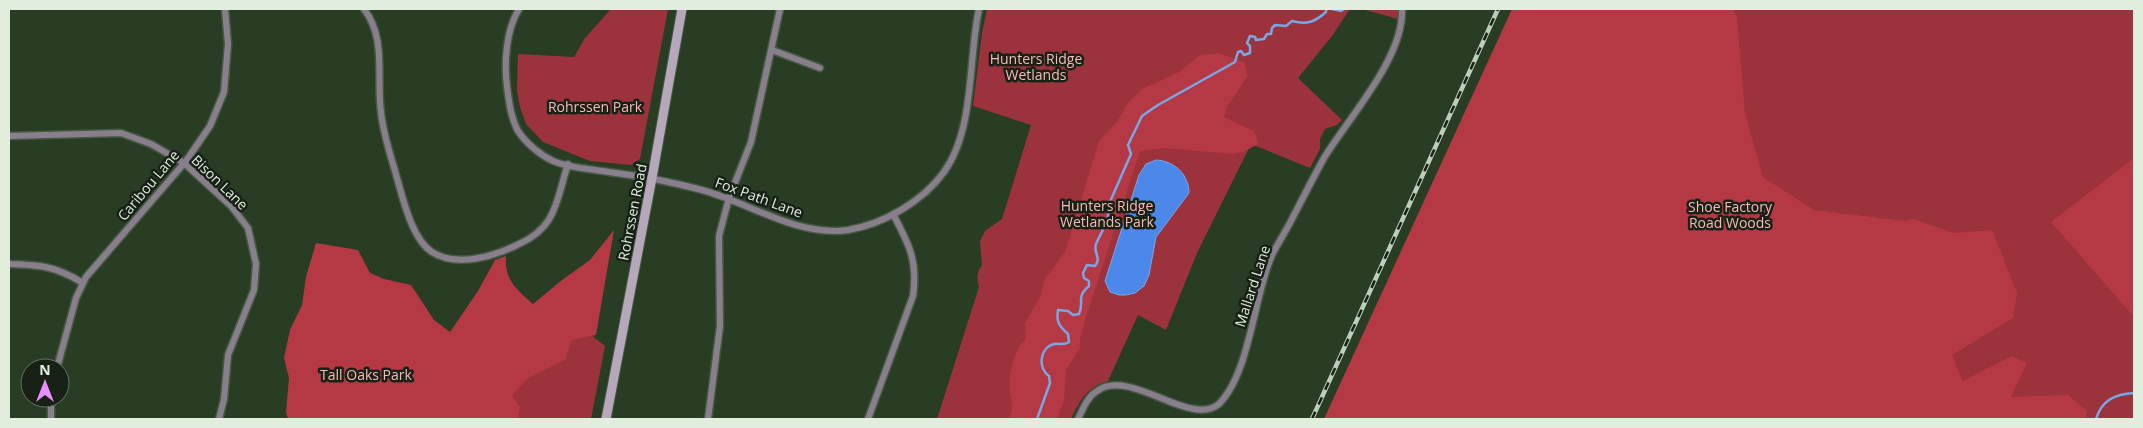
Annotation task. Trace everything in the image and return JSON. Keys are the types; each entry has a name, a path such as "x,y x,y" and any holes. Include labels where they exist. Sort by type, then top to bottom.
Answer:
{"street":[{"name":"Caribou Lane","path":"61,358 76,298 86,277 184,164 210,126 224,92 228,44 225,9"},
{"path":"364,9 378,36 380,52 380,112 406,209 418,234 432,252 460,259 483,259 532,238 545,227 552,214 568,164"},
{"name":"Fox Path Lane","path":"519,9 511,29 506,54 506,79 510,108 519,131 534,149 553,161 652,178 728,198 792,224 824,230 848,230 893,214 928,190 944,172 960,138 966,114 979,9"},
{"name":"Rohrssen Road","path":"606,419 682,9"},
{"path":"708,419 720,326 719,236 728,198 751,142 780,9"},
{"name":"Mallard Lane","path":"1078,419 1086,402 1097,391 1108,387 1119,386 1134,390 1194,412 1208,410 1218,405 1239,369 1272,256 1324,158 1395,48 1402,9"},
{"path":"772,50 820,68"},
{"name":"Bison Lane","path":"9,136 121,133 151,144 184,164 231,206 248,228 256,264 254,290 228,355 224,398 219,419"},
{"path":"868,419 913,296 915,281 912,253 893,214"},
{"path":"9,264 49,267 64,271 83,283"}],"green space":[{"name":"Rohrssen Park","path":"611,9 668,9 640,159 631,165 590,161 543,142 526,124 517,91 518,54 574,57 585,38"},
{"name":"Hunters Ridge Wetlands Park","path":"987,9 1350,9 1332,36 1298,78 1342,120 1337,125 1325,129 1320,139 1320,149 1310,168 1251,144 1197,253 1166,330 1138,315 1108,381 1095,387 1085,395 1071,419 937,419 979,287 977,279 982,266 980,241 985,231 1002,219 1031,125 973,106 982,33"},
{"path":"1362,9 1399,9 1398,19"},
{"name":"Shoe Factory Road Woods","path":"1512,9 1733,9 1737,17 1745,113 1763,177 1814,210 1905,221 1913,219 1954,233 1992,230 2017,293 2013,318 1952,355 1963,381 2012,356 2027,363 2011,397 2068,395 2087,411 2085,419 1324,419"},
{"name":"Shoe Factory Road Woods","path":"1515,9 2134,9 2134,419 1326,419"},
{"path":"1218,53 1244,62 1248,75 1227,107 1224,117 1254,131 1258,144 1243,152 1232,154 1165,148 1140,151 1086,317 1080,339 1080,348 1066,370 1064,401 1057,419 1009,419 1012,409 1010,385 1012,363 1026,338 1025,323 1040,297 1045,279 1065,252 1099,141 1117,122 1127,104 1142,89 1179,72 1200,55"},
{"path":"2134,158 2134,317 2051,222"},
{"path":"614,230 596,335 572,340 565,360 527,379 512,396 520,407 518,419 288,419 286,412 289,378 284,358 290,330 302,305 306,277 316,243 358,250 370,273 384,279 411,285 434,320 450,332 478,291 495,260 506,256 507,271 512,283 533,304 590,260"},
{"name":"Tall Oaks Park","path":"571,319 605,346 591,419 293,419 287,416 332,339 426,354"}],"water":[{"path":"1156,160 1169,163 1180,170 1187,180 1189,193 1156,237 1149,275 1144,286 1135,293 1119,295 1110,292 1105,281 1139,175 1146,164"}],"waterway":[{"path":"1037,419 1050,383 1049,376 1043,369 1043,354 1049,346 1069,342 1068,334 1058,321 1058,310 1068,311 1073,315 1079,314 1081,310 1081,297 1089,286 1089,281 1084,278 1083,273 1087,265 1095,266 1097,263 1098,258 1095,247 1107,220 1109,204 1131,154 1128,145 1142,116 1235,62 1238,52 1241,51 1244,55 1250,53 1250,46 1247,43 1250,36 1255,37 1256,40 1264,39 1267,34 1271,34 1272,28 1275,25 1286,26 1292,21 1310,22 1326,12 1326,9"},
{"path":"1332,9 1341,11 1344,9"},
{"path":"2096,419 2102,407 2110,399 2134,393"}],"railway":[{"path":"1312,419 1498,9"}],"park label":[{"name":"Hunters Ridge Wetlands","path":"1036,66"}]}
